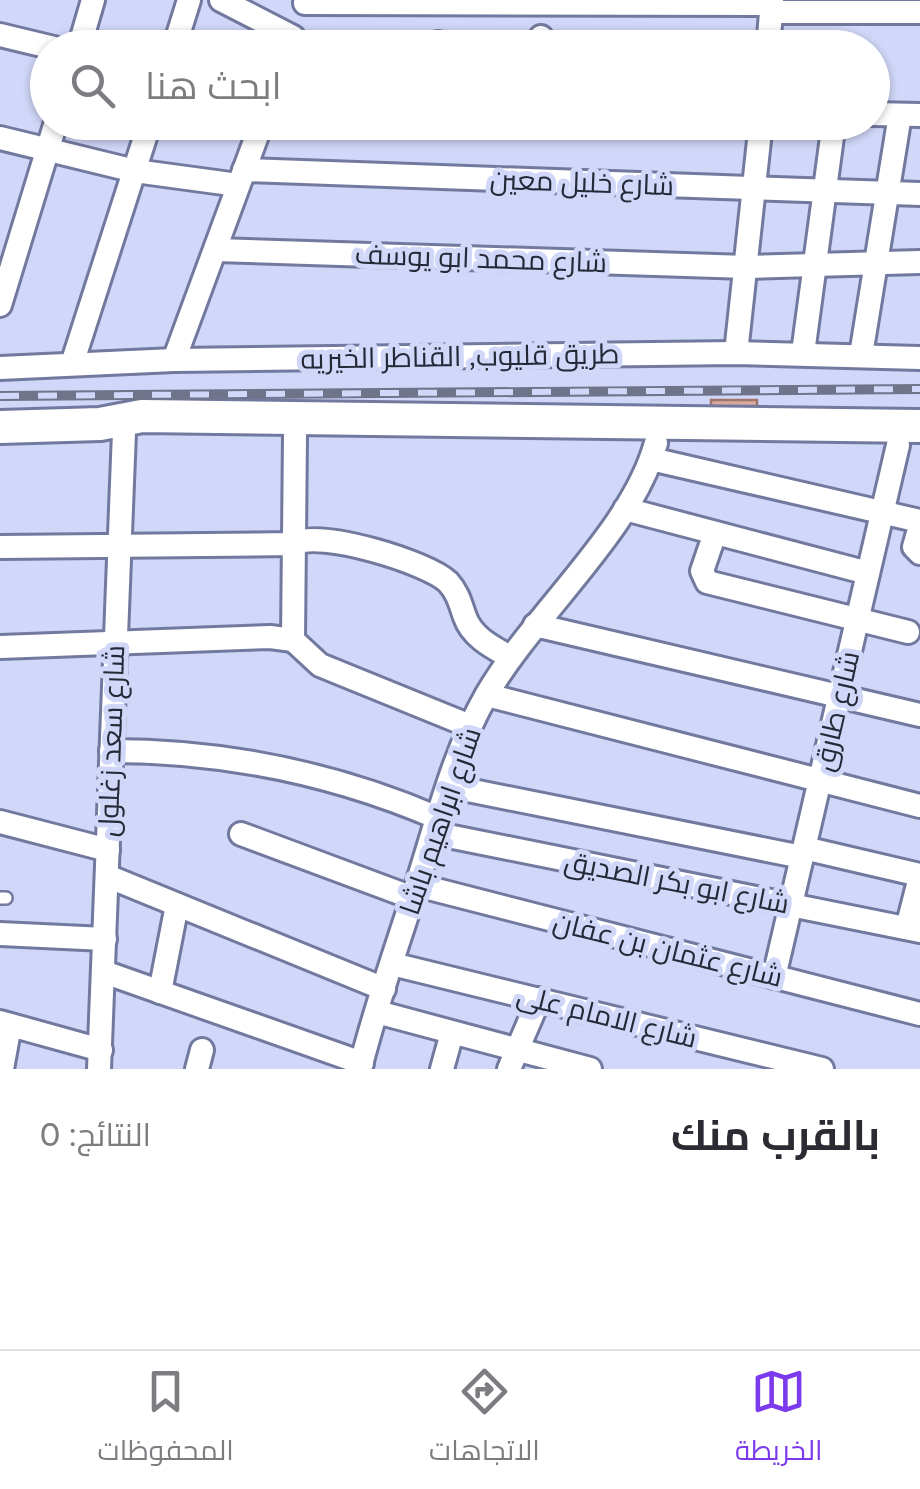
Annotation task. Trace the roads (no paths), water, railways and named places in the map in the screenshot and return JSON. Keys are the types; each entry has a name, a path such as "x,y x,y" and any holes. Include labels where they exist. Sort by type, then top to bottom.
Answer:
{"main road":[{"path":"112,428 142,416 912,439"},
{"path":"0,426 654,451 912,439"}],"street":[{"path":"85,30 94,0"},
{"path":"180,30 189,0"},
{"path":"221,0 272,30"},
{"path":"296,30 306,1 772,5 920,12"},
{"path":"770,30 772,5"},
{"path":"0,35 30,42"},
{"path":"861,355 886,194 910,115"},
{"name":"شارع خليل معين","path":"0,138 135,171 241,178 920,194"},
{"path":"0,305 50,140"},
{"path":"72,364 144,140"},
{"path":"174,360 255,140"},
{"path":"736,353 758,140"},
{"path":"803,353 832,140"},
{"name":"شارع محمد ابو يوسف","path":"216,250 747,266 920,262"},
{"name":"طريق قليوب, القناطر الخيريه","path":"0,368 174,360 736,353 920,358"},
{"name":"شارع سعد زغلول","path":"100,1060 117,546 112,428"},
{"path":"294,640 296,435"},
{"name":"شارع طارق","path":"774,976 882,512 912,439"},
{"path":"654,451 920,524 914,547 920,553"},
{"name":"شارع ابراهيم باشا","path":"361,1066 470,726 510,657 626,509 654,451"},
{"path":"626,509 868,573"},
{"path":"716,533 702,571 707,582 908,632"},
{"path":"0,547 295,544 312,538 424,566 456,592 464,617 478,636 510,657"},
{"path":"535,624 920,714"},
{"path":"0,648 270,637 294,640 320,665 470,726"},
{"path":"487,695 920,806"},
{"name":"شارع ابو بكر الصديق","path":"110,751 204,755 296,770 368,790 436,825 913,930"},
{"path":"448,786 920,876 913,930"},
{"path":"0,822 108,850"},
{"name":"شارع عثمان بن عفان","path":"241,834 415,892 920,1014"},
{"path":"107,876 384,989"},
{"path":"160,992 176,905"},
{"path":"0,934 105,939"},
{"name":"شارع الامام على","path":"392,964 822,1069"},
{"path":"104,972 361,1066"},
{"path":"513,1059 539,1000"},
{"path":"377,1012 452,1033 513,1059 590,1069"},
{"path":"2,1069 5,1024 100,1060"},
{"path":"442,1069 452,1033"}],"railway":[{"path":"0,396 920,389"}]}
